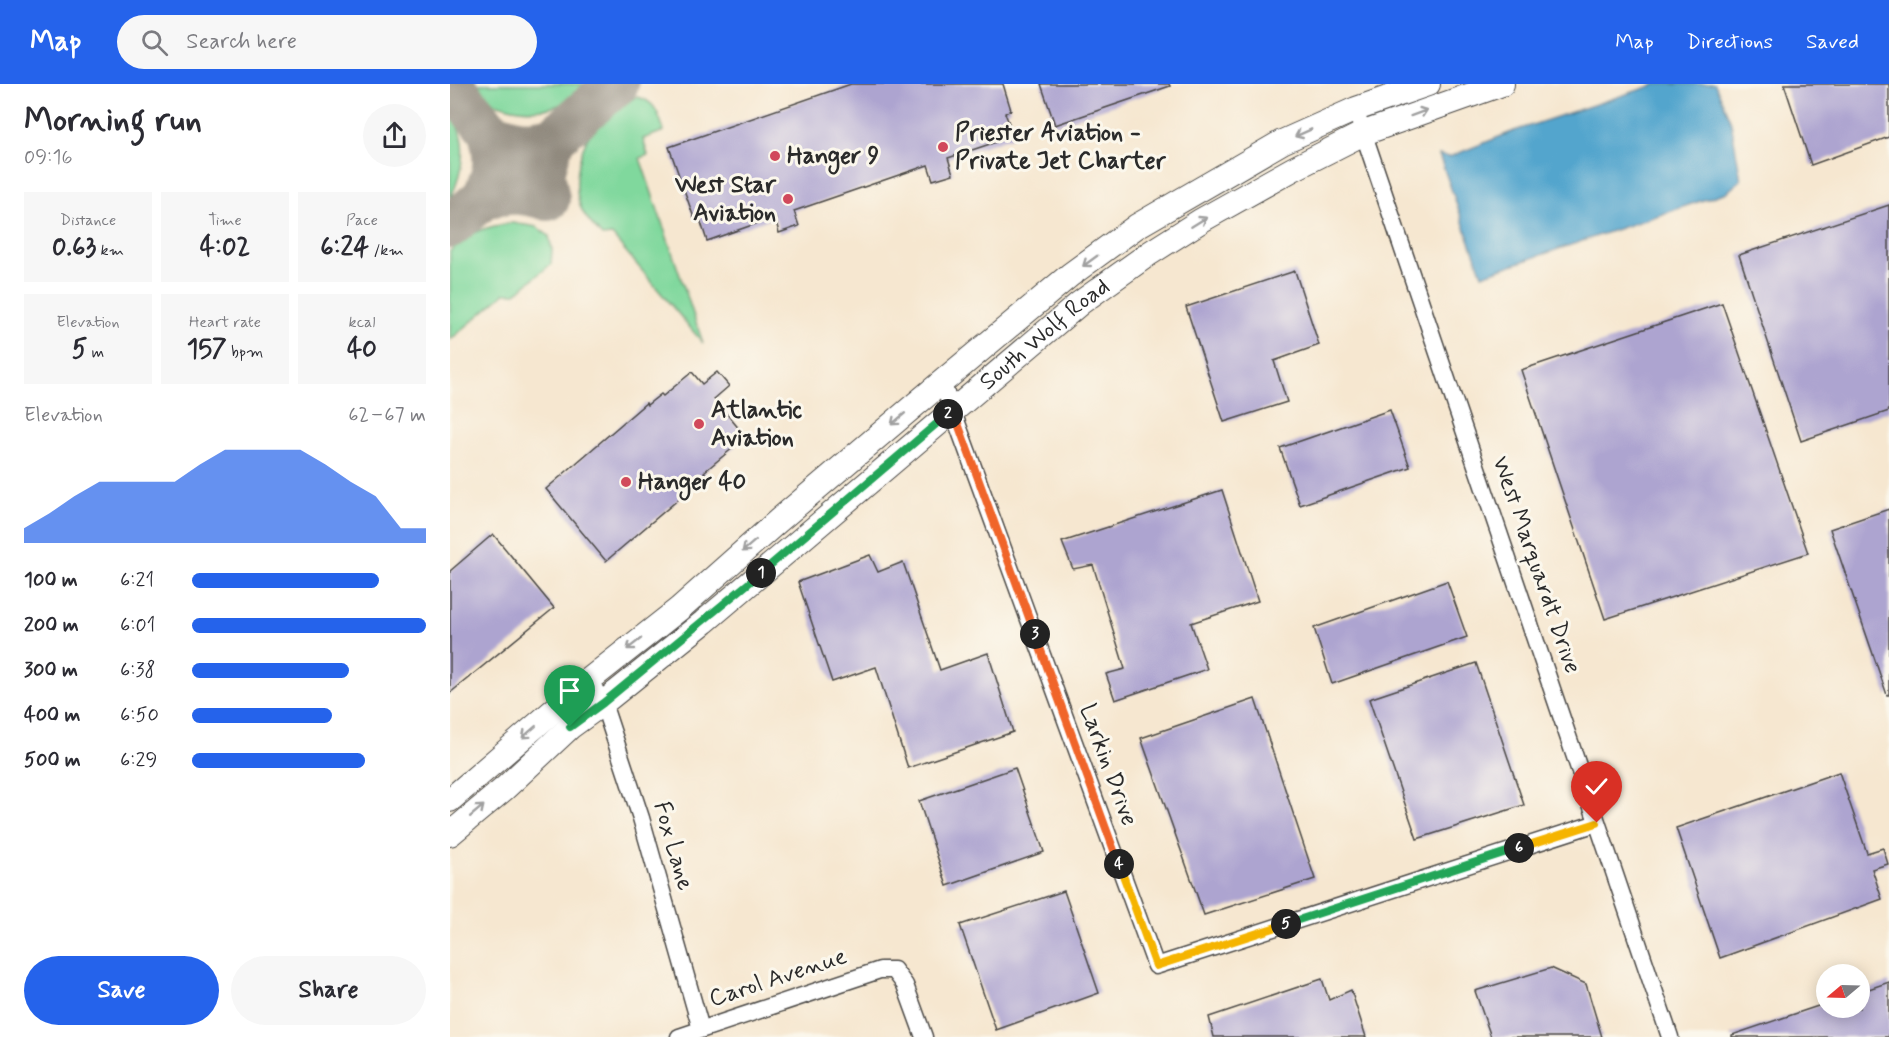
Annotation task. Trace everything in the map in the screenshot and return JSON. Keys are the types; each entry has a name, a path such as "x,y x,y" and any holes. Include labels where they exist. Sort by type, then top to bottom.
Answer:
{"main road":[{"name":"South Wolf Road","path":"450,800 589,680 679,609 770,528 1070,275 1137,226 1282,142 1356,109 1428,84"},
{"name":"South Wolf Road","path":"450,834 505,788 570,727 704,622 1080,303 1202,220 1293,169 1364,133 1502,84"}],"street":[{"name":"West Marquardt Drive","path":"1356,109 1670,1037"},
{"name":"Larkin Drive","path":"942,382 1156,966 1597,823"},
{"name":"Fox Lane","path":"589,680 603,703 640,818 701,1029"},
{"name":"Carol Avenue","path":"679,1037 880,970 894,970 905,985 924,1037"}],"green space":[{"path":"473,84 590,84 563,103 550,108 530,110 509,107 490,100 482,95"},
{"path":"637,97 652,105 664,131 643,139 648,155 640,158 703,343 612,235 602,236 586,217 577,193 578,169 590,135 599,124 620,107"},
{"path":"450,114 460,134 462,156 455,189 450,199"},
{"path":"513,223 537,227 549,236 552,250 551,264 516,293 505,293 450,340 450,251 478,231"}],"water":[{"path":"1657,84 1715,84 1731,122 1741,180 1727,192 1482,275 1439,155 1449,157 1514,131"}],"building":[{"name":"Hanger 9","path":"851,84 1003,84 1011,110 1005,113 1014,136 948,158 953,174 933,180 928,165 794,211 799,226 779,233 775,217 707,241 699,216 694,218 669,147"},
{"path":"1041,84 1169,84 1170,86 1055,125"},
{"path":"1784,84 1889,84 1889,137 1811,165"},
{"path":"1889,205 1889,411 1801,441 1739,255"},
{"path":"1295,271 1319,345 1274,361 1287,402 1224,422 1186,307"},
{"path":"1722,303 1808,553 1605,619 1521,370"},
{"name":"Hanger 40","path":"692,372 702,384 717,372 729,386 714,399 746,437 704,472 707,475 606,561 546,489 646,403 647,405 661,394 663,396"},
{"path":"1390,410 1410,467 1300,505 1280,448"},
{"path":"1222,490 1258,601 1191,623 1207,669 1115,700 1106,674 1125,669 1093,565 1073,569 1062,542"},
{"path":"1889,509 1889,695 1887,695 1830,529"},
{"path":"493,534 554,608 450,693 450,571"},
{"path":"870,555 878,572 903,562 940,670 988,653 1013,732 908,768 876,667 832,682 798,582"},
{"path":"1447,581 1467,637 1332,684 1314,628"},
{"path":"1476,663 1524,805 1417,839 1369,699"},
{"path":"1255,699 1315,879 1204,915 1141,738"},
{"path":"1015,768 1044,852 947,886 919,801"},
{"path":"1839,772 1867,853 1883,848 1888,864 1872,869 1882,899 1720,958 1676,828"},
{"path":"1064,891 1099,993 996,1030 960,925"},
{"path":"1551,968 1586,984 1602,1037 1491,1037 1475,991"},
{"path":"1322,979 1329,1000 1351,990 1366,1037 1214,1037 1209,1017"},
{"path":"1889,982 1889,1037 1732,1037 1732,1035 1816,1007 1816,1018 1870,1018 1870,989"}],"taxiway":[{"path":"450,84 509,154"},
{"path":"450,226 617,84"},
{"path":"490,132 521,141 553,138 543,173 548,199 516,193 484,197 494,165 490,132"}],"place":[{"name":"Priester Aviation - Private Jet Charter","path":"943,147"},
{"name":"Hanger 9","path":"775,156"},
{"name":"West Star Aviation","path":"788,199"},
{"name":"Atlantic Aviation","path":"699,424"},
{"name":"Hanger 40","path":"626,482"}],"route":[{"path":"570,727 704,622 953,410 1156,966 1597,823"}]}
